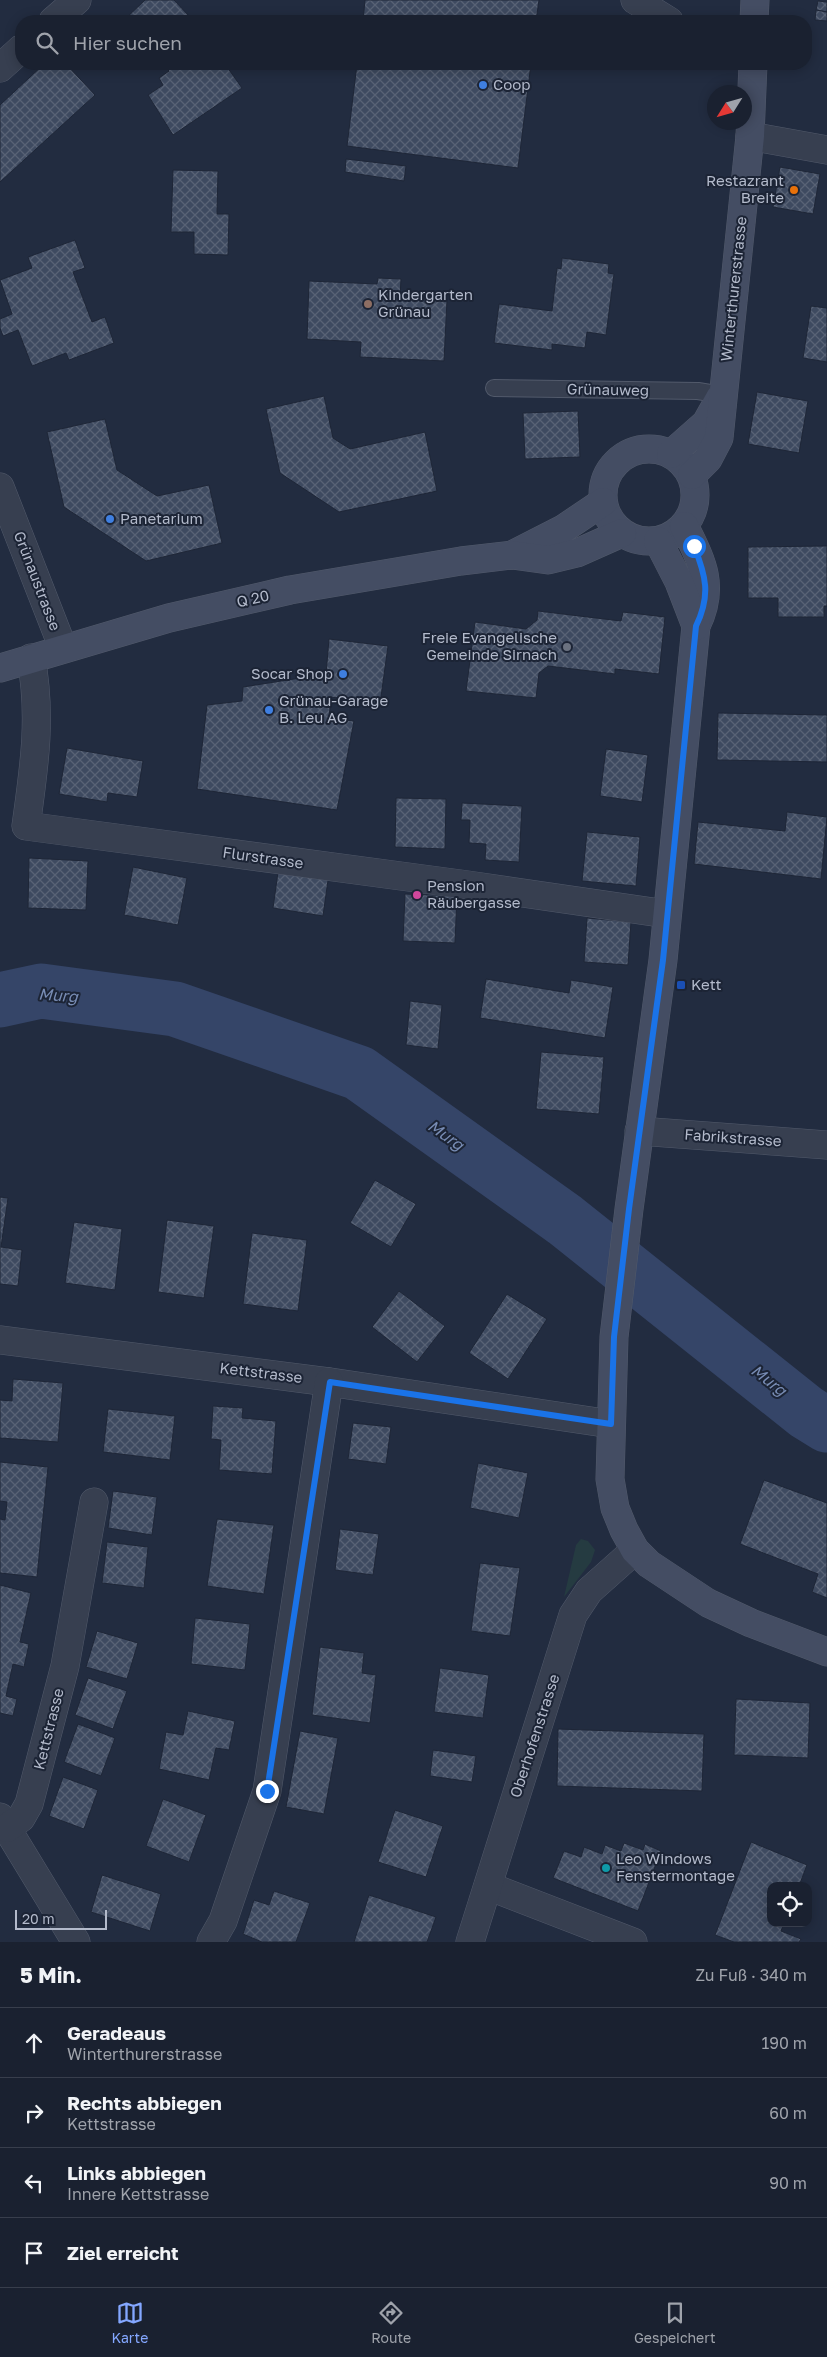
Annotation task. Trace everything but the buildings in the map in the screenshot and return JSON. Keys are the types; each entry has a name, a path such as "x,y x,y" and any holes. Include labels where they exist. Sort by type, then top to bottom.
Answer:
{"main road":[{"path":"754,15 755,0"},
{"name":"Winterthurerstrasse","path":"692,475 708,459 719,438 750,136 753,70"},
{"name":"Winterthurerstrasse","path":"672,454 706,423 722,395"},
{"path":"643,448 658,449 672,454 680,460 692,475 696,502 691,515 684,526 672,536 658,541 633,539 622,533 613,524 603,502 603,487 608,473 617,461 629,453 643,448"},
{"name":"Q 20","path":"512,556 563,529 603,502"},
{"path":"684,526 705,573 706,590 703,611 696,626 667,914 614,1337 610,1479 612,1494 624,1530 635,1550 673,1582 708,1603 751,1623 827,1652"},
{"name":"Q 20","path":"0,668 169,618 290,590 460,561 512,556 548,560 577,553 622,533"},
{"path":"658,541 679,582 696,626"}],"street":[{"path":"60,15 77,0"},
{"path":"635,0 659,15"},
{"path":"0,68 15,54"},
{"path":"750,136 827,150"},
{"name":"Grünaustrasse","path":"0,486 63,648"},
{"name":"Flurstrasse","path":"31,658 37,690 37,746 26,826 468,885 667,914"},
{"name":"Fabrikstrasse","path":"639,1131 827,1145"},
{"name":"Kettstrasse","path":"0,1340 330,1382 611,1424"},
{"path":"211,1942 222,1922 267,1791 330,1382"},
{"name":"Kettstrasse","path":"76,1942 4,1822 26,1812 32,1795 65,1666 94,1502"},
{"name":"Oberhofenstrasse","path":"470,1942 573,1615 589,1591 635,1550"},
{"path":"488,1886 633,1942"}],"lane":[{"name":"Grünauweg","path":"494,388 698,391 722,395"}],"green space":[{"path":"581,1539 588,1541 595,1550 591,1562 564,1597 576,1545"}],"waterway":[{"name":"Murg","path":"0,1000 41,991 175,1009 359,1073 565,1220 806,1412 827,1425"}],"place":[{"name":"Coop","path":"483,85"},
{"name":"Restazrant Breite","path":"794,190"},
{"name":"Kindergarten Grünau","path":"368,304"},
{"name":"Panetarium","path":"110,519"},
{"name":"Freie Evangelische Gemeinde Sirnach","path":"567,647"},
{"name":"Socar Shop","path":"343,674"},
{"name":"Grünau-Garage B. Leu AG","path":"269,710"},
{"name":"Pension Räubergasse","path":"417,895"},
{"name":"Kett","path":"681,985"},
{"name":"Leo Windows Fenstermontage","path":"606,1868"}],"route":[{"path":"267,1791 330,1382 611,1424 614,1337 629,1209 663,960 696,626 703,611 706,590 705,573 694,546"}]}
